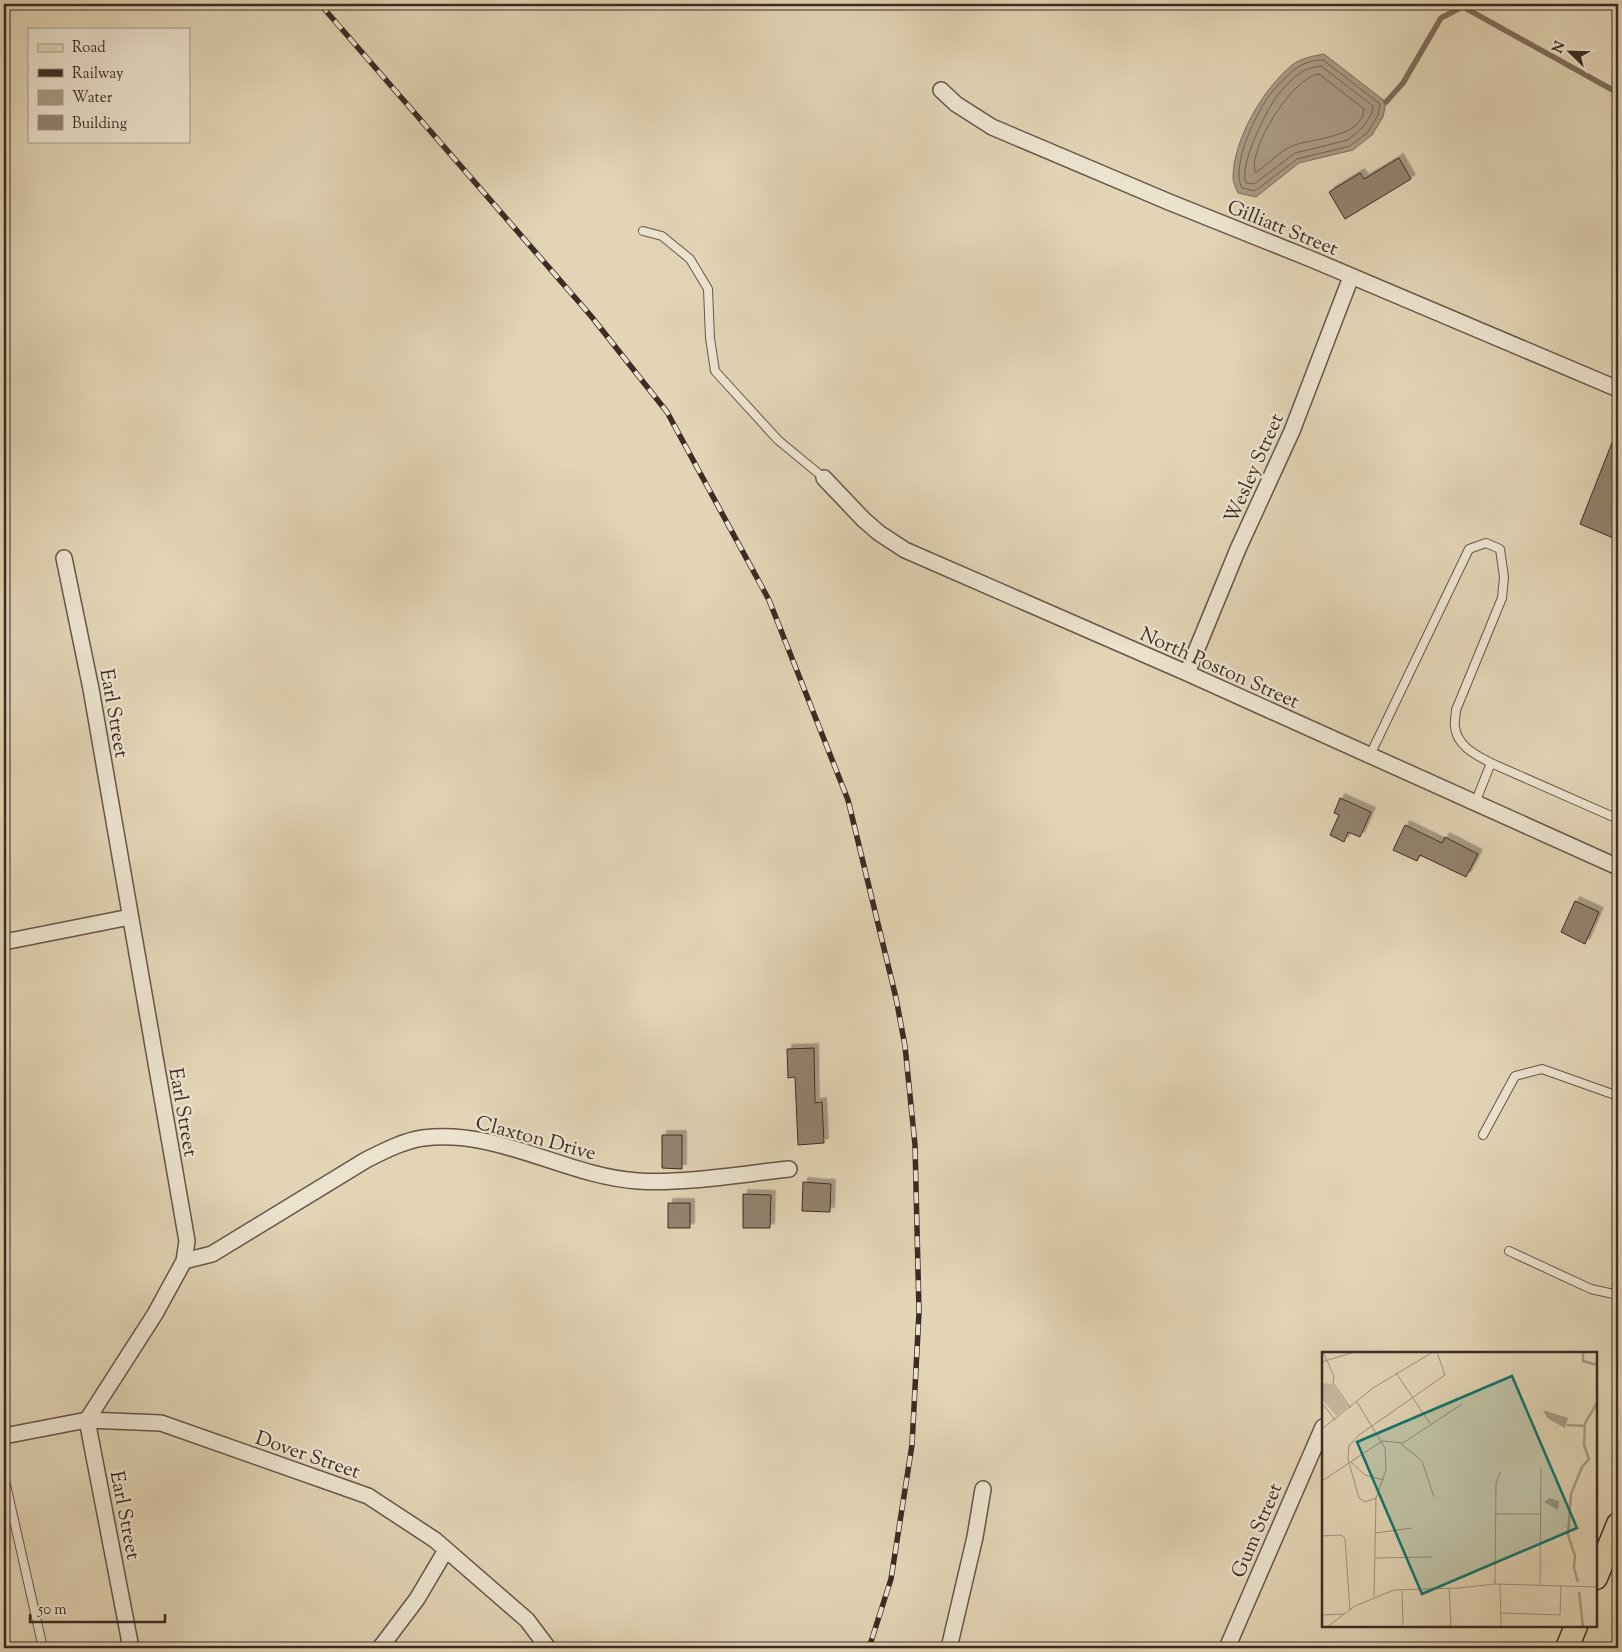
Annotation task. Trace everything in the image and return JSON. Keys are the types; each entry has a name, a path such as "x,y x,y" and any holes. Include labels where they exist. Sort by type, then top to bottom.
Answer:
{"main road":[{"path":"1597,1576 1618,1524"},
{"path":"1567,1648 1576,1627"}],"street":[{"name":"Gilliatt Street","path":"941,90 956,104 992,127 1618,389"},
{"name":"Wesley Street","path":"1187,673 1238,548 1296,423 1352,277"},
{"name":"North Poston Street","path":"824,478 864,520 904,550 1187,673 1618,867"},
{"name":"Earl Street","path":"64,558 91,689 187,1241 184,1261 154,1314 87,1420 131,1648"},
{"path":"4,942 130,917"},
{"name":"Claxton Drive","path":"184,1261 212,1254 366,1160 394,1147 421,1138 449,1137 499,1145 575,1169 637,1181 692,1179 789,1169"},
{"name":"Dover Street","path":"4,1436 87,1420 161,1423 368,1496 435,1540 527,1620 548,1648"},
{"name":"Gum Street","path":"1228,1648 1322,1429"},
{"path":"949,1648 975,1537 983,1489"},
{"path":"380,1648 417,1599 446,1550"}],"lane":[{"path":"644,231 662,236 690,260 708,289 710,338 715,371 778,440 824,478"},
{"path":"1370,756 1469,549 1486,543 1500,549 1504,577 1502,598 1456,710 1454,728 1462,745 1491,764 1618,819"},
{"path":"1475,802 1491,764"},
{"path":"1483,1135 1515,1076 1542,1069 1618,1096"},
{"path":"1509,1251 1591,1289 1618,1295"},
{"path":"4,1476 43,1648"}],"water":[{"path":"1324,54 1386,102 1383,117 1372,135 1353,150 1299,163 1256,197 1238,193 1233,178 1234,163 1244,132 1261,101 1281,75 1292,65 1303,59"}],"building":[{"path":"1399,158 1411,179 1345,219 1329,192 1360,173 1364,179"},
{"path":"1618,430 1618,540 1580,524"},
{"path":"1340,798 1371,812 1360,837 1348,832 1344,842 1330,835 1339,815 1334,813"},
{"path":"1405,825 1442,843 1445,837 1478,854 1466,877 1420,855 1417,861 1393,850"},
{"path":"1575,901 1599,912 1585,944 1561,932"},
{"path":"814,1048 815,1103 822,1102 824,1143 798,1145 795,1077 788,1078 787,1049"},
{"path":"662,1135 682,1135 682,1169 662,1168"},
{"path":"803,1182 831,1184 830,1212 802,1211"},
{"path":"743,1194 771,1195 770,1228 743,1228"},
{"path":"668,1203 690,1203 690,1228 668,1228"}],"waterway":[{"path":"1458,4 1618,93"},
{"path":"1386,102 1403,83 1441,18 1464,6"}],"railway":[{"path":"320,4 591,316 667,412 769,600 848,800 896,998 905,1046 915,1145 919,1312 912,1445 891,1579 869,1648"}]}
